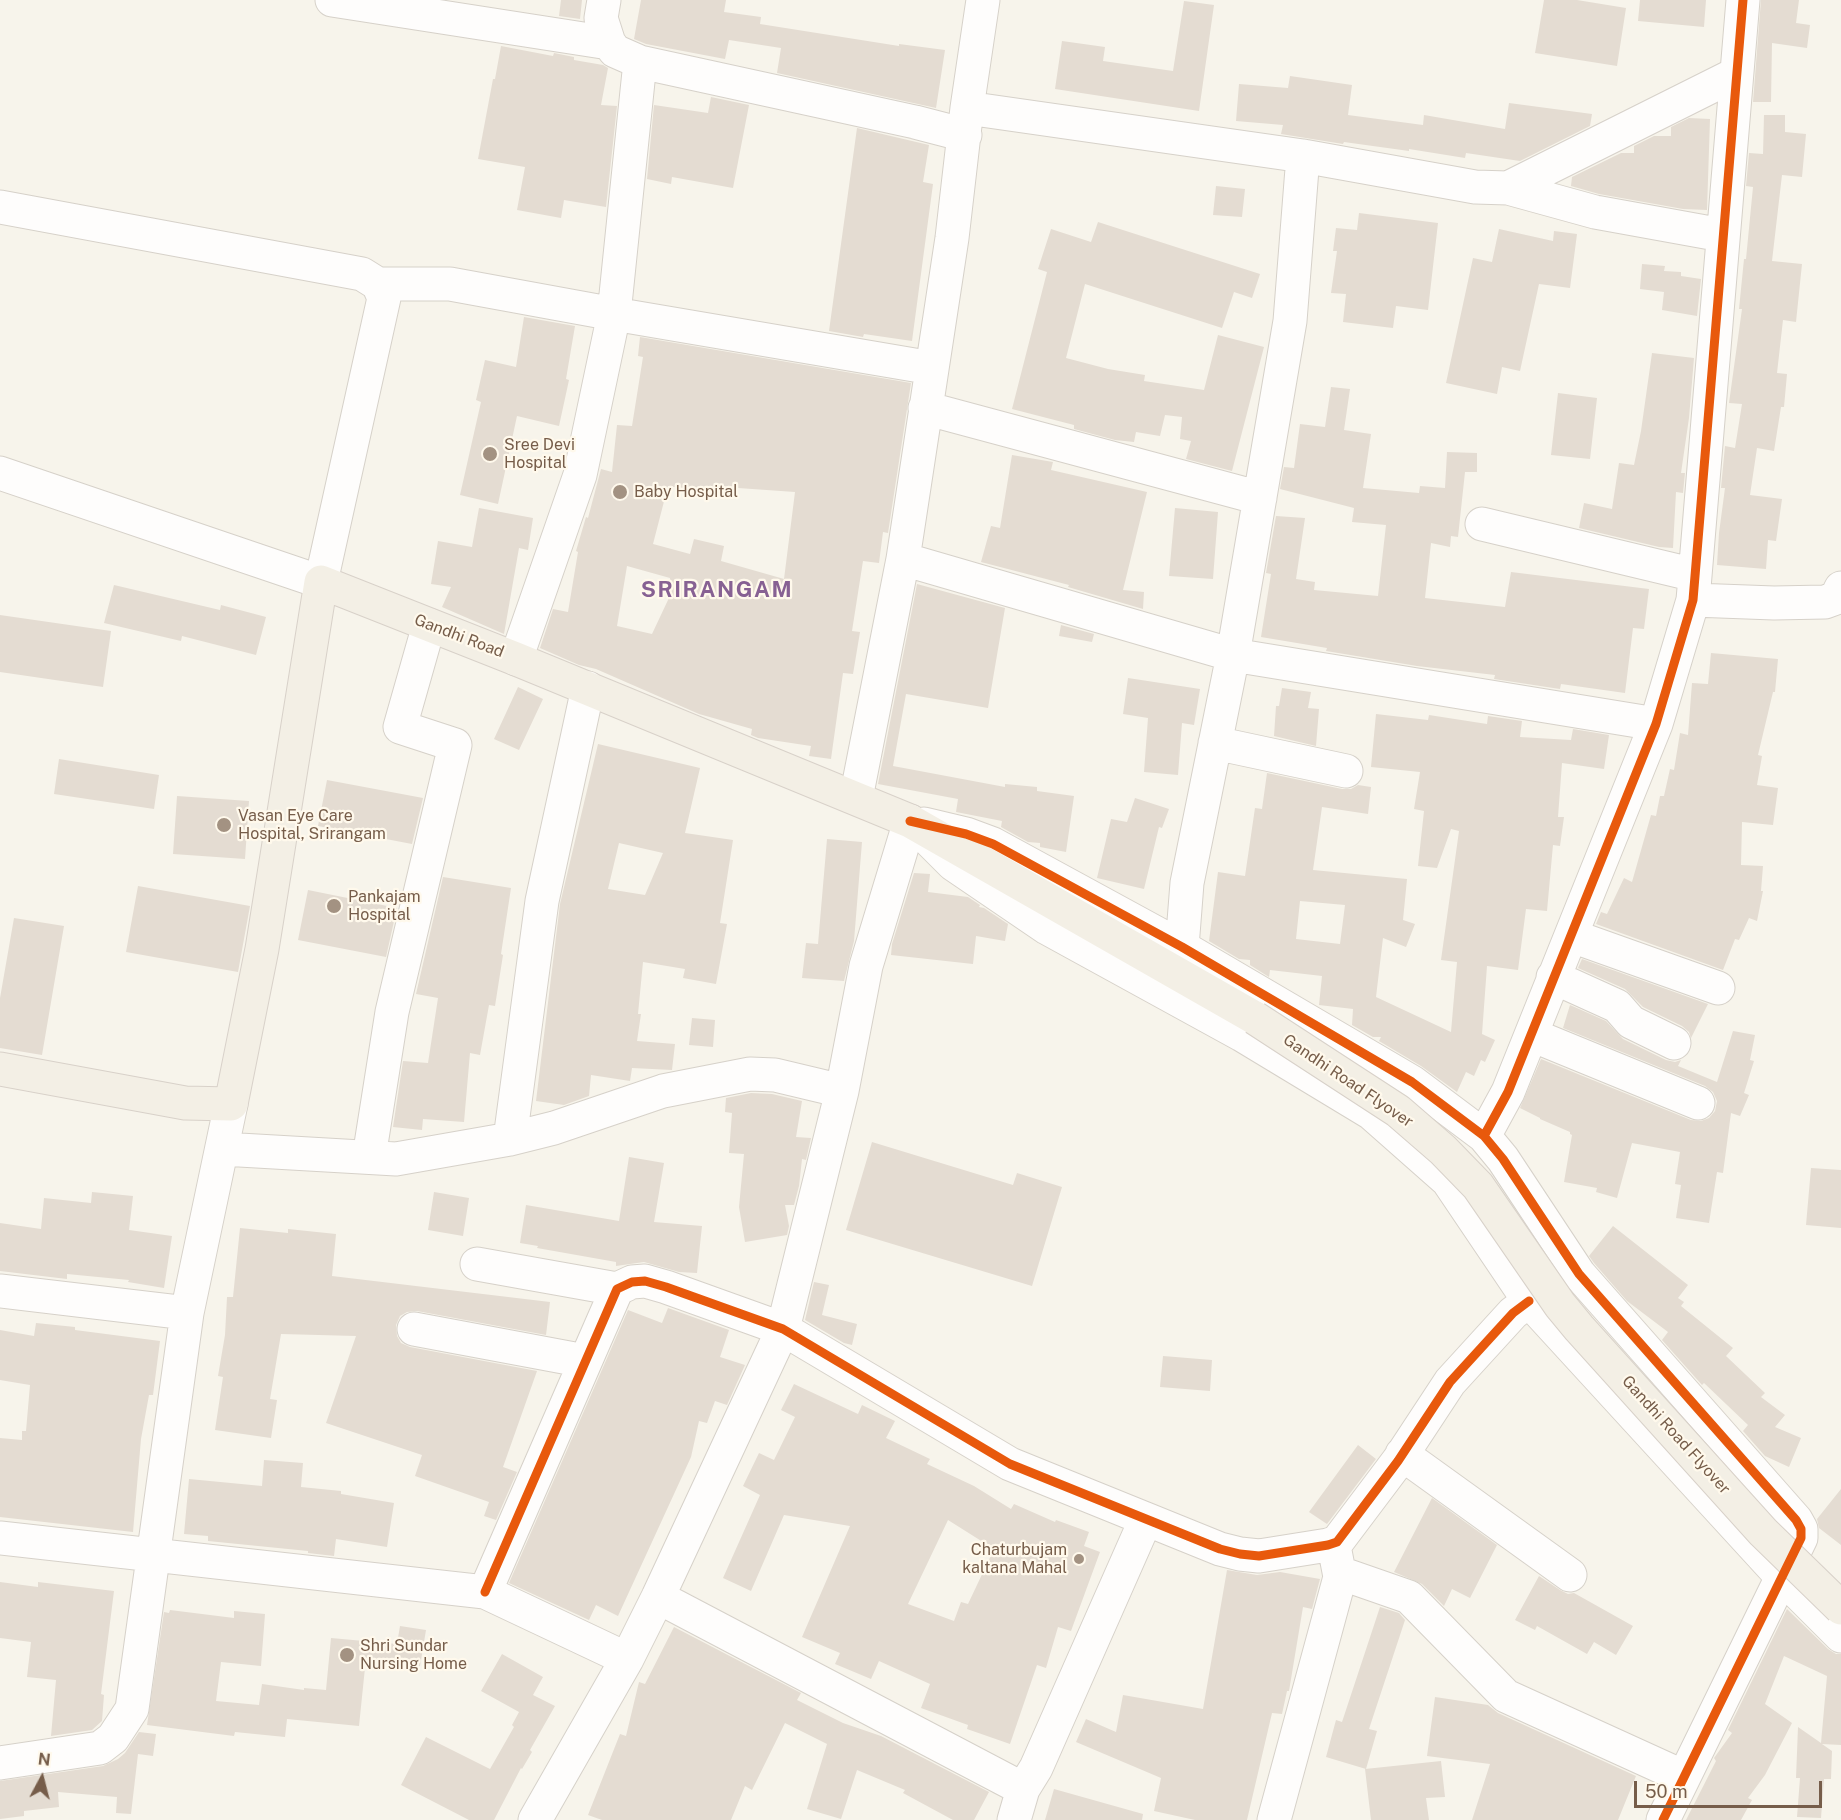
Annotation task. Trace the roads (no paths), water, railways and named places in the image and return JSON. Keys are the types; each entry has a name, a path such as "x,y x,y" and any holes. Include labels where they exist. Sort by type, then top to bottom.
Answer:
{"main road":[{"name":"Gandhi Road","path":"321,582 588,688 910,821"},
{"path":"0,1069 185,1103 231,1104 262,949 321,582"},
{"name":"Gandhi Road Flyover","path":"910,821 1255,1018 1398,1111 1443,1150 1478,1186 1560,1305 1763,1532 1841,1608"}],"street":[{"path":"332,0 609,43"},
{"path":"604,0 601,18 609,43 615,51 640,62 904,119 966,121 1303,156 1475,187 1508,188 1595,212 1722,235"},
{"path":"856,798 903,560 983,0"},
{"path":"1485,1136 1508,1092 1532,1035 1553,977 1572,936 1656,724 1694,588 1743,0"},
{"path":"516,659 580,475 614,314 640,62"},
{"path":"1508,188 1736,74"},
{"path":"1182,948 1187,883 1233,655 1290,321 1303,156"},
{"path":"0,207 362,274 378,284 450,284 932,368"},
{"path":"321,582 384,298 378,284"},
{"path":"925,408 1260,498"},
{"name":"Gandhi Road","path":"0,473 321,582"},
{"path":"1482,524 1694,588 1773,603 1825,602 1836,598 1841,588"},
{"path":"903,560 1233,655 1656,724"},
{"path":"369,1157 392,1012 455,745 400,727 429,625"},
{"path":"510,1139 542,901 588,688"},
{"path":"1215,743 1346,771"},
{"path":"910,821 966,834 993,844 1182,948 1412,1082 1485,1136 1503,1159 1579,1274 1796,1520 1801,1528 1801,1539 1663,1820"},
{"path":"535,1820 627,1659 783,1329 844,1082 866,966 910,821"},
{"path":"910,821 953,864 1047,928 1242,1035 1371,1113 1448,1181 1529,1300 1781,1576 1841,1636"},
{"path":"1572,936 1719,988"},
{"path":"1553,977 1617,1006 1631,1022 1674,1043"},
{"path":"1532,1035 1698,1103"},
{"path":"222,1149 396,1159 510,1139 554,1128 663,1091 750,1074 844,1082"},
{"path":"0,1763 100,1748 113,1738 132,1709 187,1313 231,1104"},
{"path":"477,1264 617,1289 632,1282 645,1281 666,1287 783,1329 1010,1464 1220,1549 1259,1556 1337,1558 1409,1598 1506,1696 1684,1777"},
{"path":"485,1592 617,1289"},
{"path":"0,1291 187,1313"},
{"path":"1274,1820 1337,1558 1450,1382 1513,1313 1529,1300"},
{"path":"414,1329 585,1361"},
{"path":"1402,1454 1570,1575"},
{"path":"1014,1820 1023,1789 1036,1768 1146,1519"},
{"path":"0,1538 485,1592 627,1659"},
{"path":"658,1597 1023,1789"}],"place":[{"name":"Sree Devi Hospital","path":"490,454"},
{"name":"Baby Hospital","path":"620,492"},
{"name":"Vasan Eye Care Hospital, Srirangam","path":"224,825"},
{"name":"Pankajam Hospital","path":"334,906"},
{"name":"Chaturbujam kaltana Mahal","path":"1079,1559"},
{"name":"Shri Sundar Nursing Home","path":"347,1655"}],"district":[{"name":"SRIRANGAM","path":"717,590"}]}
